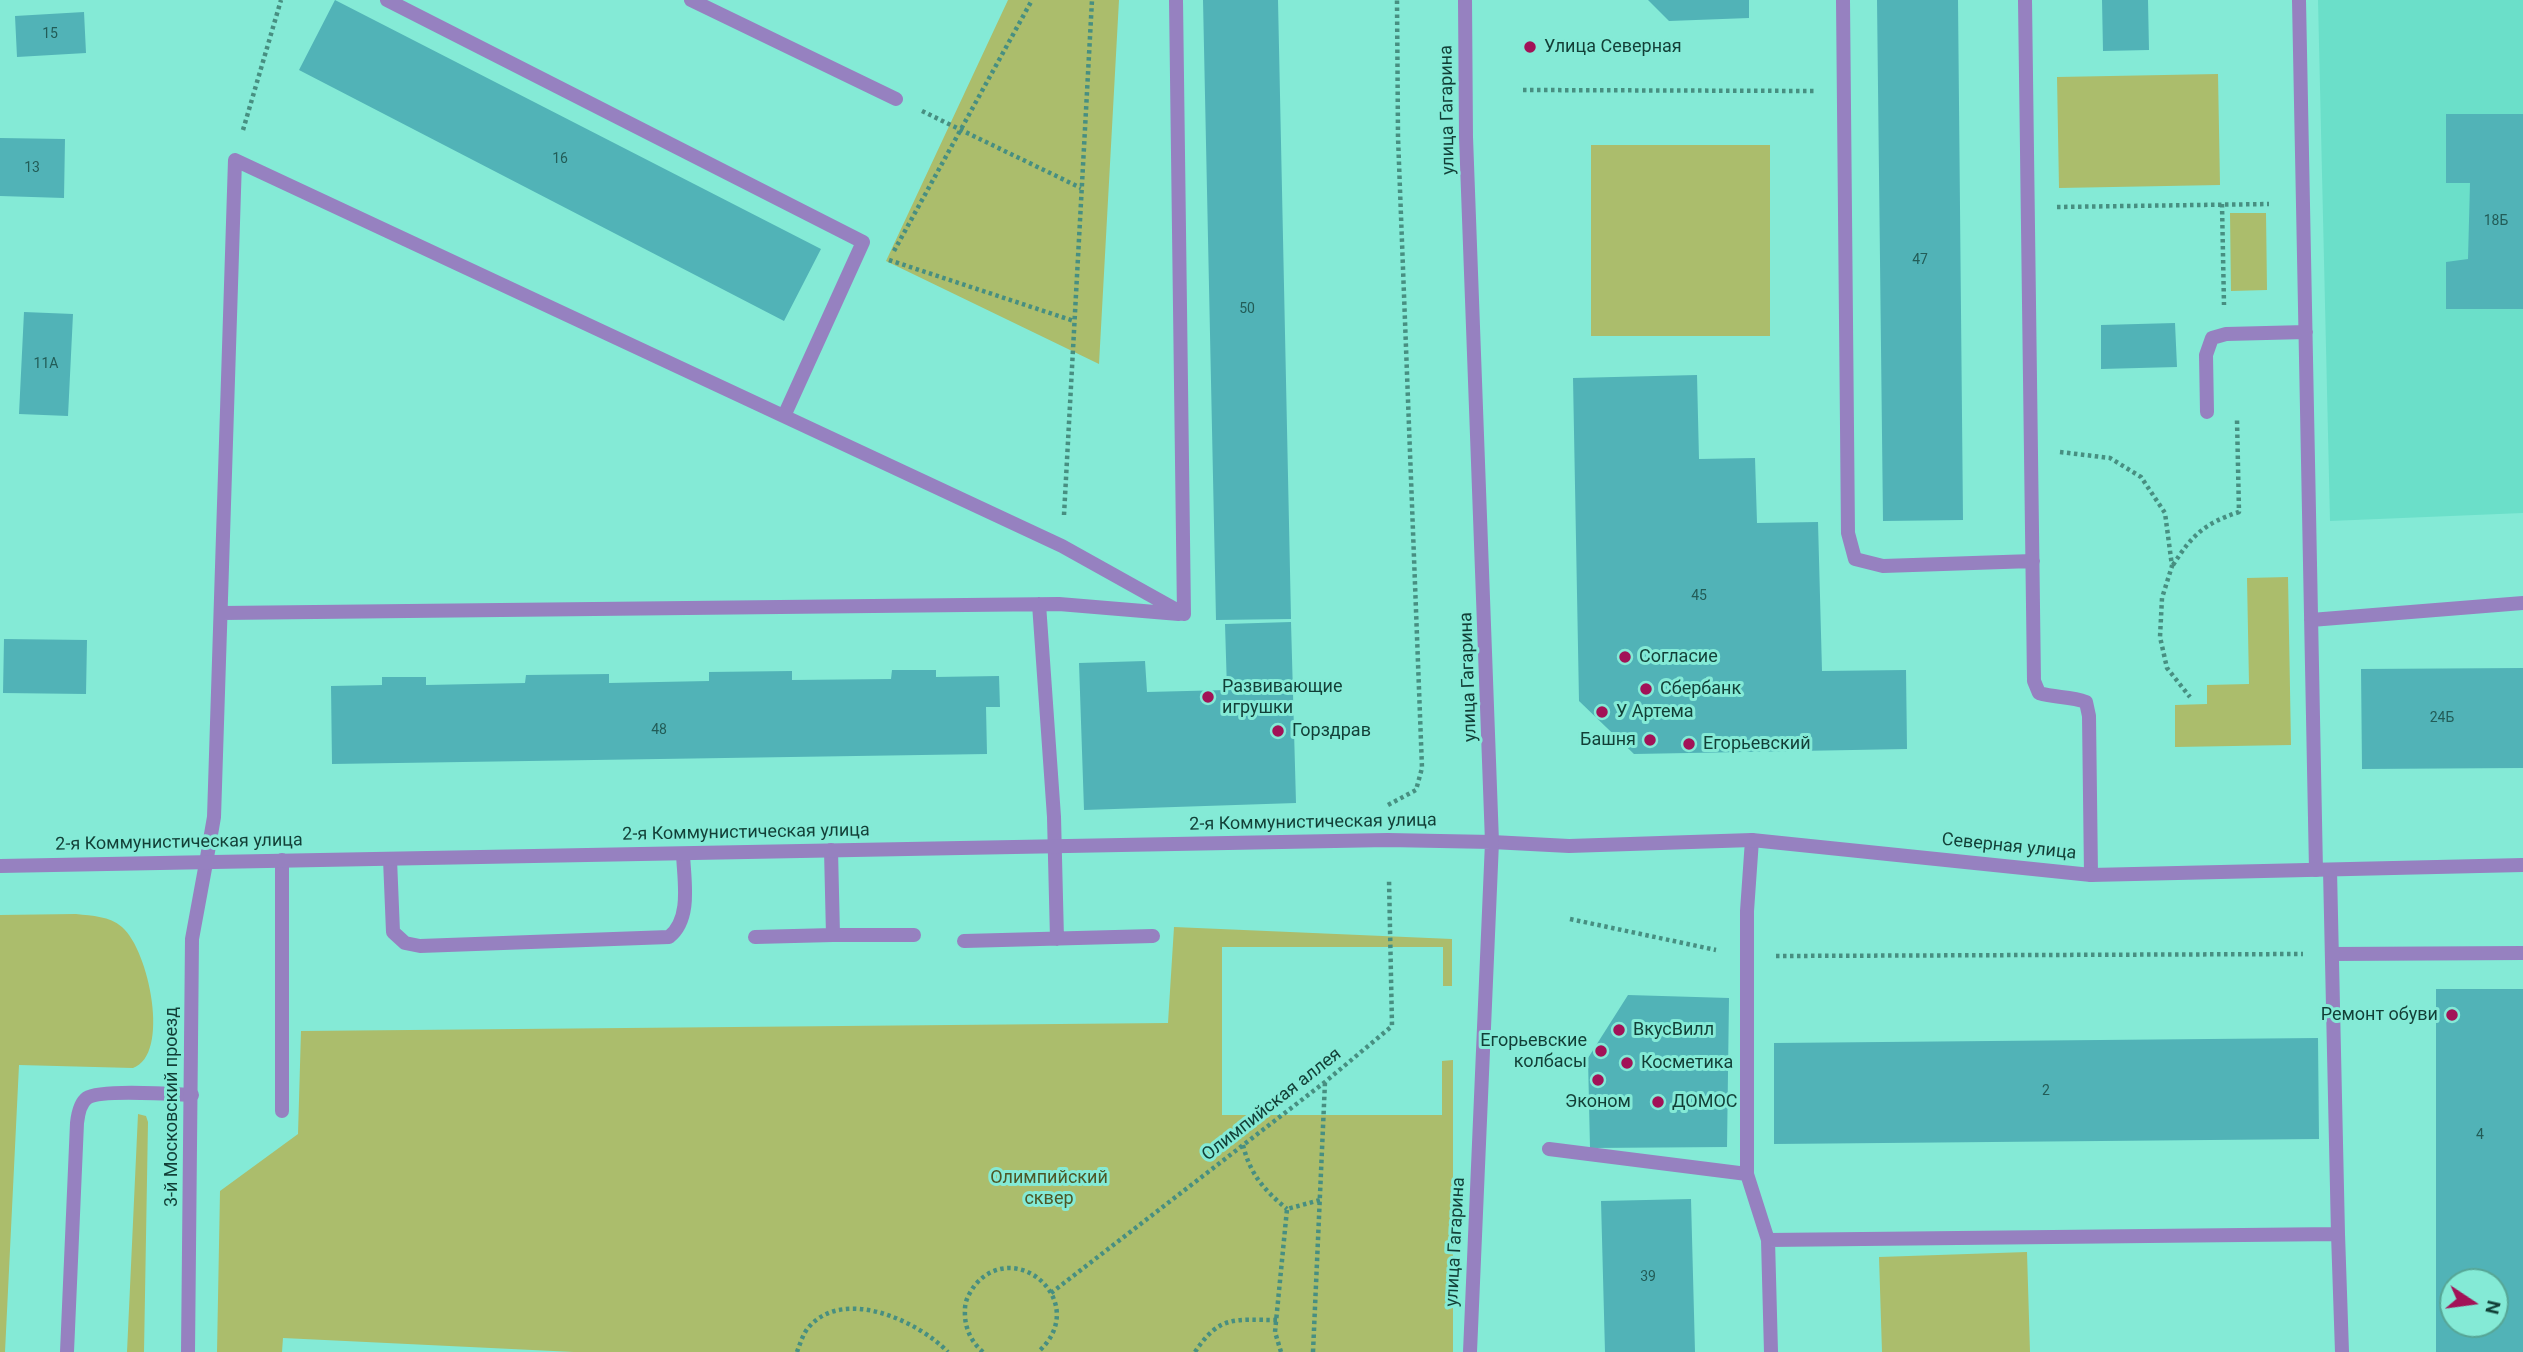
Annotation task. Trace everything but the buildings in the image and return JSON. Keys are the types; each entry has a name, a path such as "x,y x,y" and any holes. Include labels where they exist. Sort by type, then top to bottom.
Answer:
{"street":[{"path":"387,0 863,242 784,416"},
{"path":"691,0 896,99"},
{"path":"1176,0 1184,614"},
{"name":"улица Гагарина","path":"1465,0 1466,137 1492,842 1470,1352"},
{"path":"1843,0 1848,533 1855,559 1883,566 2033,561"},
{"path":"2025,0 2034,681 2039,693 2072,697 2085,702 2089,716 2091,875"},
{"path":"2299,0 2311,620 2323,870 2332,954 2342,1352"},
{"path":"235,160 1062,546 1184,614"},
{"name":"3-й Московский проезд","path":"188,1352 192,939 214,817 235,160"},
{"path":"2207,412 2206,355 2212,338 2226,334 2306,332"},
{"path":"2311,620 2523,603"},
{"path":"222,612 1038,604 1184,614"},
{"path":"1038,604 1055,848 1057,939"},
{"name":"2-я Коммунистическая улица","path":"0,866 1423,840 1492,842"},
{"path":"1752,840 1747,911 1747,1174 1769,1240 1771,1352"},
{"name":"Северная улица","path":"1492,842 1569,846 1752,840 2091,875 2523,865"},
{"path":"831,850 833,935"},
{"path":"390,859 393,932 405,943 420,946 669,937 675,932 682,918 683,854"},
{"path":"282,860 282,1111"},
{"path":"755,937 914,935"},
{"path":"964,942 1153,936"},
{"path":"2332,954 2523,953"},
{"path":"67,1352 77,1123 82,1104 87,1098 103,1094 192,1095"},
{"path":"1549,1149 1747,1174"},
{"path":"1769,1240 2338,1234"}],"path":[{"path":"235,160 281,0"},
{"path":"889,260 1032,0"},
{"path":"1062,546 1092,0"},
{"path":"1388,805 1416,790 1422,768 1398,137 1397,0"},
{"path":"1523,90 1844,91"},
{"path":"896,99 1081,188"},
{"path":"2222,204 2226,334"},
{"path":"2028,207 2269,204"},
{"path":"863,242 889,260 1074,321"},
{"path":"2190,697 2167,668 2160,637 2162,598 2172,566 2188,542 2212,521 2239,512 2236,411 2207,412"},
{"path":"2032,453 2079,452 2110,458 2141,477 2165,513 2172,566"},
{"name":"Олимпийская аллея","path":"1051,1293 1325,1082 1392,1026 1389,879"},
{"path":"1570,919 1748,956 2332,954"},
{"path":"1313,1352 1325,1082"},
{"path":"1243,1145 1249,1169 1267,1192 1287,1209"},
{"path":"1287,1209 1320,1200"},
{"path":"1281,1352 1275,1332 1287,1209"},
{"path":"980,1351 969,1336 964,1321 965,1305 980,1280 993,1272 1023,1270 1037,1276 1051,1293 1058,1315 1055,1331 1041,1351"},
{"path":"797,1352 807,1329 823,1315 845,1309 893,1317 936,1339 948,1352"},
{"path":"1195,1352 1202,1340 1226,1320 1277,1320"}],"shaded area":[{"path":"2318,0 2523,0 2523,513 2330,521"}],"green space":[{"path":"1008,0 1119,0 1099,364 886,261"},
{"path":"2218,74 2220,185 2059,188 2057,77"},
{"path":"1591,145 1770,145 1770,336 1591,336"},
{"path":"2230,213 2266,213 2267,290 2231,291"},
{"path":"2288,577 2291,745 2175,747 2175,705 2207,704 2207,685 2249,684 2247,578"},
{"path":"76,914 112,921 122,927 132,939 147,978 152,1001 151,1044 145,1059 133,1068 19,1065 5,1352 0,1352 0,915"},
{"name":"Олимпийский сквер","path":"1174,927 1452,939 1452,986 1443,986 1443,947 1222,947 1222,1115 1442,1115 1442,1061 1453,1060 1453,1352 574,1352 283,1338 282,1352 217,1352 220,1191 298,1134 301,1031 1168,1023"},
{"path":"138,1114 146,1116 148,1122 144,1352 127,1352"},
{"path":"2027,1252 2030,1352 1882,1352 1879,1257"}],"place":[{"name":"Улица Северная","path":"1530,47"},
{"name":"Согласие","path":"1625,657"},
{"name":"Сбербанк","path":"1646,689"},
{"name":"Развивающие игрушки","path":"1208,697"},
{"name":"У Артема","path":"1602,712"},
{"name":"Горздрав","path":"1278,731"},
{"name":"Башня","path":"1650,740"},
{"name":"Егорьевский","path":"1689,744"},
{"name":"Ремонт обуви","path":"2452,1015"},
{"name":"ВкусВилл","path":"1619,1030"},
{"name":"Егорьевские колбасы","path":"1601,1051"},
{"name":"Косметика","path":"1627,1063"},
{"name":"Эконом","path":"1598,1080"},
{"name":"ДОМОС","path":"1658,1102"}]}
